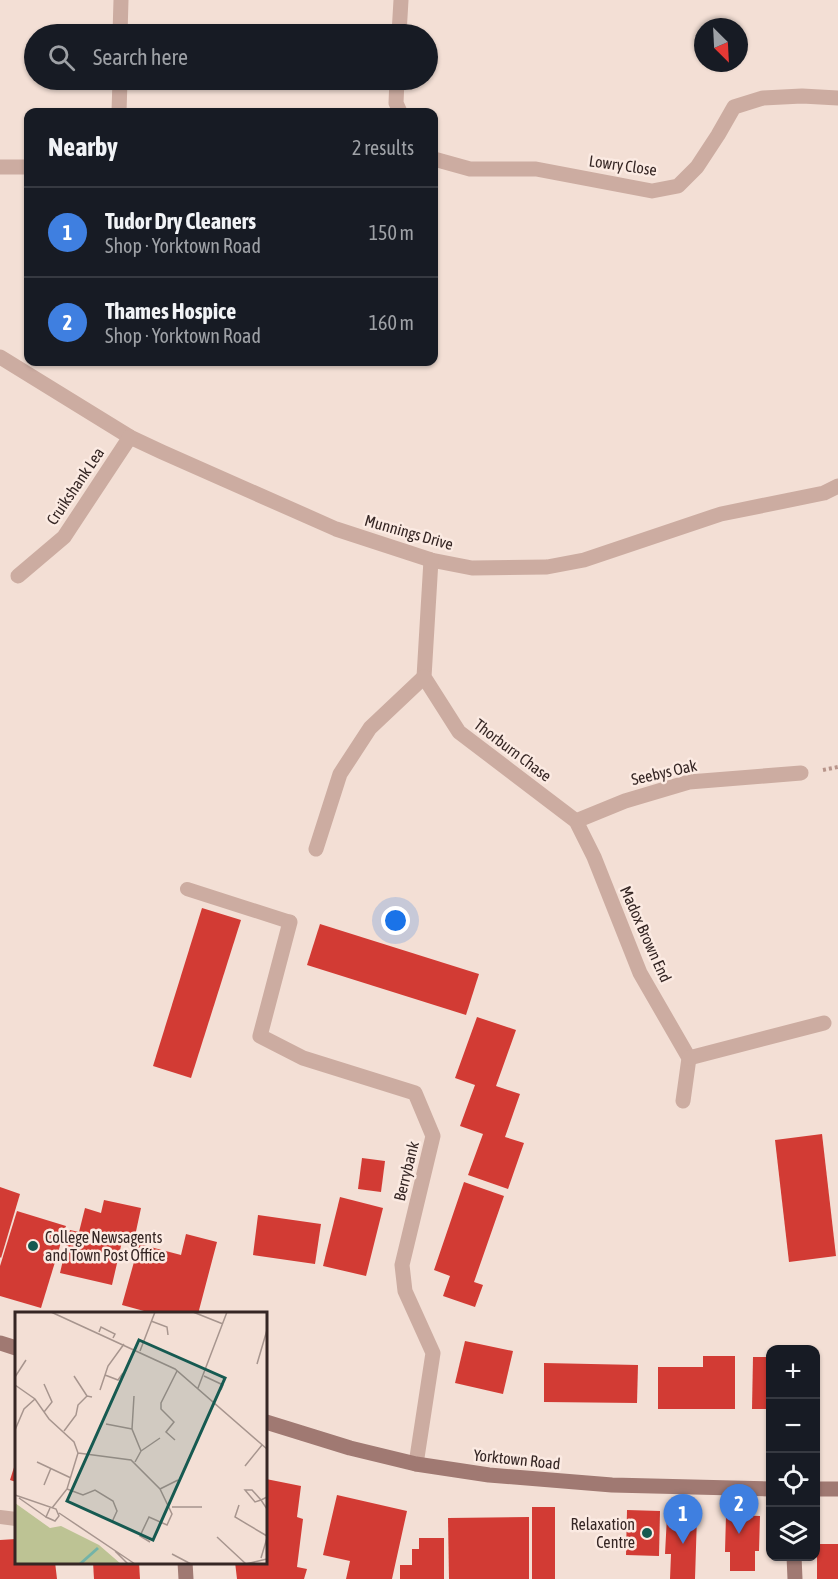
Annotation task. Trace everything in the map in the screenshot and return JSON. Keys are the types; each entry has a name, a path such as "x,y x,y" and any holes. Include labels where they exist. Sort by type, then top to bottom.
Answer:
{"street":[{"path":"120,24 121,0"},
{"path":"400,24 401,0"},
{"path":"120,90 120,108"},
{"path":"397,90 398,108"},
{"name":"Lowry Close","path":"438,160 470,169 536,169 652,191 678,186 697,167 734,107 762,98 802,96 838,98"},
{"path":"0,167 24,167"},
{"name":"Munnings Drive","path":"0,357 130,436 162,452 336,529 431,560 472,568 547,567 584,560 721,514 824,493 838,486"},
{"name":"Cruikshank Lea","path":"18,576 64,537 130,436"},
{"path":"316,849 340,774 370,728 424,677 431,560"},
{"name":"Thorburn Chase","path":"424,677 459,732 576,821"},
{"name":"Seebys Oak","path":"576,821 625,801 689,782 801,773"},
{"name":"Madox Brown End","path":"576,821 594,857 640,973 689,1058"},
{"name":"Berrybank","path":"290,922 260,1036 303,1058 416,1094 433,1136 402,1265 405,1291 433,1353 416,1464"},
{"path":"683,1101 689,1058 824,1023"},
{"path":"0,1343 15,1348"},
{"name":"Yorktown Road","path":"267,1422 350,1448 416,1464 489,1475 612,1485 766,1489"},
{"path":"820,1490 838,1489"},
{"path":"794,1561 795,1579"},
{"path":"185,1564 186,1579"}],"lane":[{"path":"188,889 290,922"},
{"path":"0,1517 15,1519"}],"building":[{"path":"202,908 241,920 191,1078 153,1066"},
{"path":"320,924 479,974 466,1015 307,965"},
{"path":"477,1017 516,1030 496,1086 520,1094 505,1137 524,1143 508,1189 468,1175 483,1134 460,1126 475,1085 455,1078"},
{"path":"822,1134 836,1256 789,1262 775,1140"},
{"path":"362,1158 385,1161 381,1192 358,1189"},
{"path":"464,1182 504,1196 474,1282 483,1285 475,1307 443,1296 450,1276 434,1270"},
{"path":"0,1187 20,1194 1,1258 0,1257"},
{"path":"340,1197 383,1208 366,1276 323,1266"},
{"path":"104,1200 141,1208 135,1236 124,1233 112,1285 60,1273 70,1230 79,1232 85,1208 101,1213"},
{"name":"College Newsagents and Town Post Office","path":"17,1211 66,1226 41,1308 0,1296 0,1266"},
{"path":"258,1215 321,1224 315,1264 253,1255"},
{"path":"186,1234 217,1242 199,1312 148,1312 122,1305 139,1244 181,1255"},
{"path":"465,1341 513,1351 503,1394 455,1383"},
{"path":"703,1356 735,1356 735,1409 658,1409 658,1367 703,1367"},
{"path":"753,1357 766,1357 766,1409 752,1409"},
{"path":"544,1363 638,1365 637,1403 544,1402"},
{"path":"15,1464 15,1482 10,1480"},
{"path":"267,1479 301,1486 297,1517 303,1519 297,1567 307,1569 304,1579 237,1579 235,1564 267,1564"},
{"path":"337,1495 407,1511 392,1579 346,1579 350,1561 323,1555"},
{"path":"532,1507 555,1507 555,1579 532,1579"},
{"path":"627,1510 660,1511 659,1556 626,1555"},
{"path":"726,1515 760,1516 759,1551 755,1551 755,1571 730,1571 730,1552 725,1552"},
{"path":"667,1516 697,1516 695,1579 670,1579 671,1554 665,1554"},
{"path":"529,1517 529,1579 449,1579 448,1518"},
{"path":"419,1538 444,1538 444,1579 400,1579 400,1565 412,1565 412,1549 419,1549"},
{"path":"15,1539 15,1564 55,1564 57,1579 0,1579 0,1540"},
{"path":"820,1544 838,1544 838,1579 817,1579"},
{"path":"93,1564 139,1564 140,1579 94,1579"}],"place":[{"name":"College Newsagents and Town Post Office","path":"33,1246"},
{"name":"Relaxation Centre","path":"647,1533"},
{"name":"Thames Hospice","path":"739,1534"},
{"name":"Tudor Dry Cleaners","path":"683,1544"}]}
